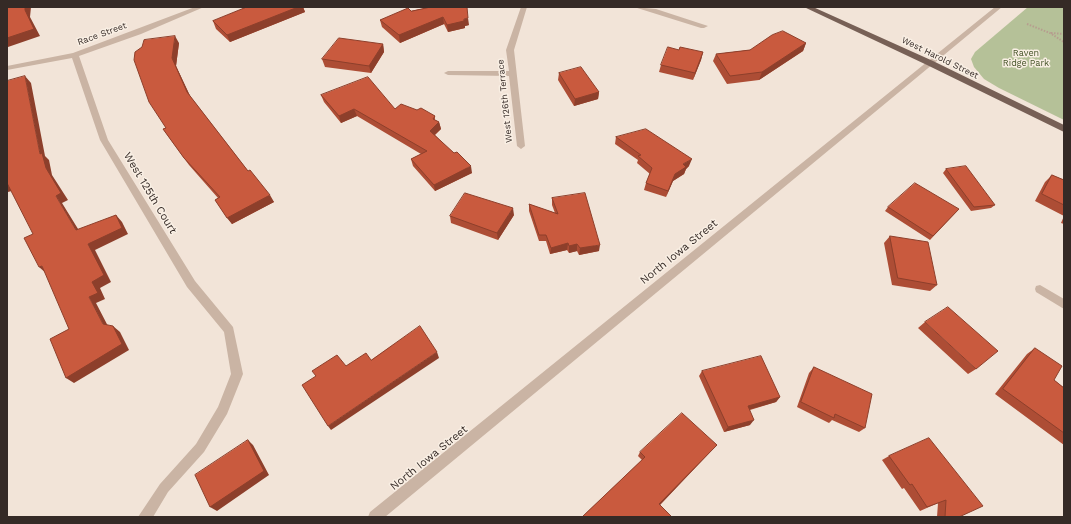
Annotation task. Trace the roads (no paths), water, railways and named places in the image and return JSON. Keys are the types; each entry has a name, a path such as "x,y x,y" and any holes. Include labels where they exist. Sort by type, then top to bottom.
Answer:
{"main road":[{"name":"West Harold Street","path":"807,7 930,63 1064,129"}],"street":[{"name":"Race Street","path":"7,68 75,54 138,32 201,7"},
{"name":"West 126th Terrace","path":"520,146 510,50 524,7"},
{"path":"637,7 654,10 704,26"},
{"name":"North Iowa Street","path":"375,517 1000,7"},
{"name":"West 125th Court","path":"75,54 104,140 191,284 229,330 237,374 223,410 200,448 164,488 145,517"},
{"path":"448,73 512,74"},
{"path":"1040,289 1064,304"}],"park label":[{"name":"Raven Ridge Park","path":"1026,58"}]}
